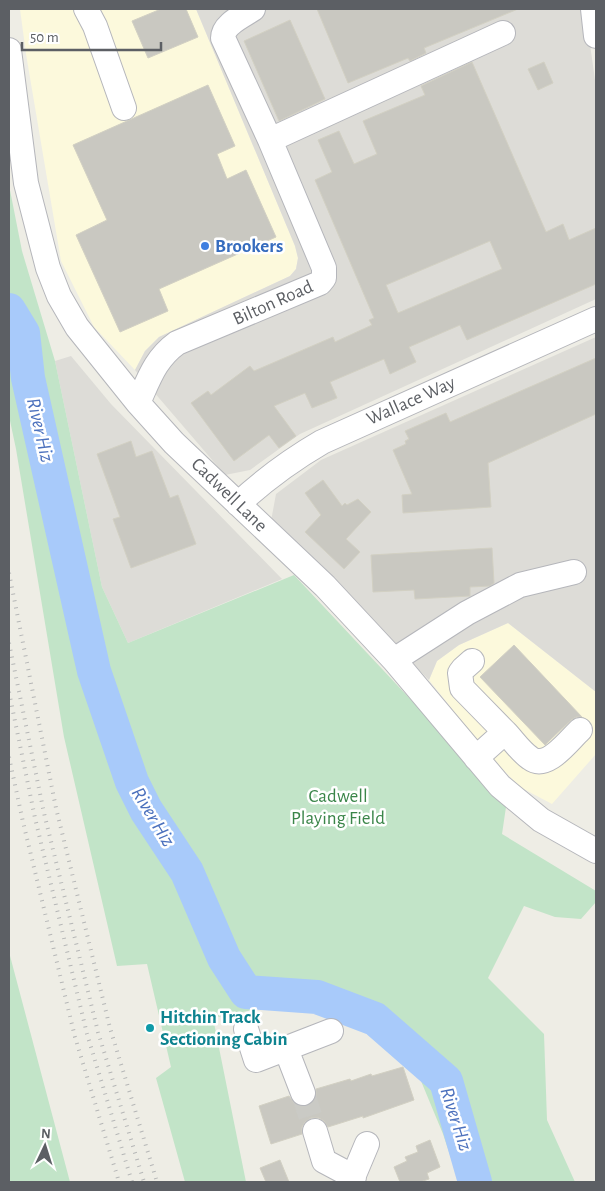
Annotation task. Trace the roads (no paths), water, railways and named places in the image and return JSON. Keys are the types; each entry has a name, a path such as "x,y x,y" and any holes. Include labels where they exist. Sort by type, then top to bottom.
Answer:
{"street":[{"path":"86,9 95,26 124,108"},
{"path":"253,9 227,27 223,32 270,140 503,33"},
{"path":"594,9 596,36"},
{"name":"Cadwell Lane","path":"9,50 26,183 48,268 59,296 73,321 138,403 174,443 325,586 394,660 500,786 520,804 564,834 596,851"},
{"name":"Bilton Road","path":"138,403 159,359 177,344 320,284 324,278 324,268 270,140"},
{"name":"Wallace Way","path":"238,504 264,480 302,453 322,442 596,319"},
{"path":"394,660 467,613 520,585 574,572"},
{"path":"472,661 462,668 460,673 462,688 535,761 543,762 549,759 580,730"},
{"path":"476,758 505,732"},
{"path":"246,1029 256,1060 331,1031"},
{"path":"286,1049 303,1093"},
{"path":"315,1131 324,1161 353,1180 367,1144"}],"waterway":[{"name":"River Hiz","path":"9,310 23,333 28,378 94,671 132,782 146,810 187,872 224,958 246,992 317,997 375,1019 446,1081 475,1182"}],"tunnel":[{"path":"303,1093 315,1131"}],"railway":[{"path":"9,573 56,808 110,1028 157,1182"},
{"path":"9,643 44,813 98,1032 144,1182"},
{"path":"9,692 35,818 87,1034 132,1182"},
{"path":"9,757 75,1037 119,1182"}],"place":[{"name":"Brookers","path":"205,246"},
{"name":"Hitchin Track Sectioning Cabin","path":"150,1028"}],"park label":[{"name":"Cadwell Playing Field","path":"338,807"}]}
